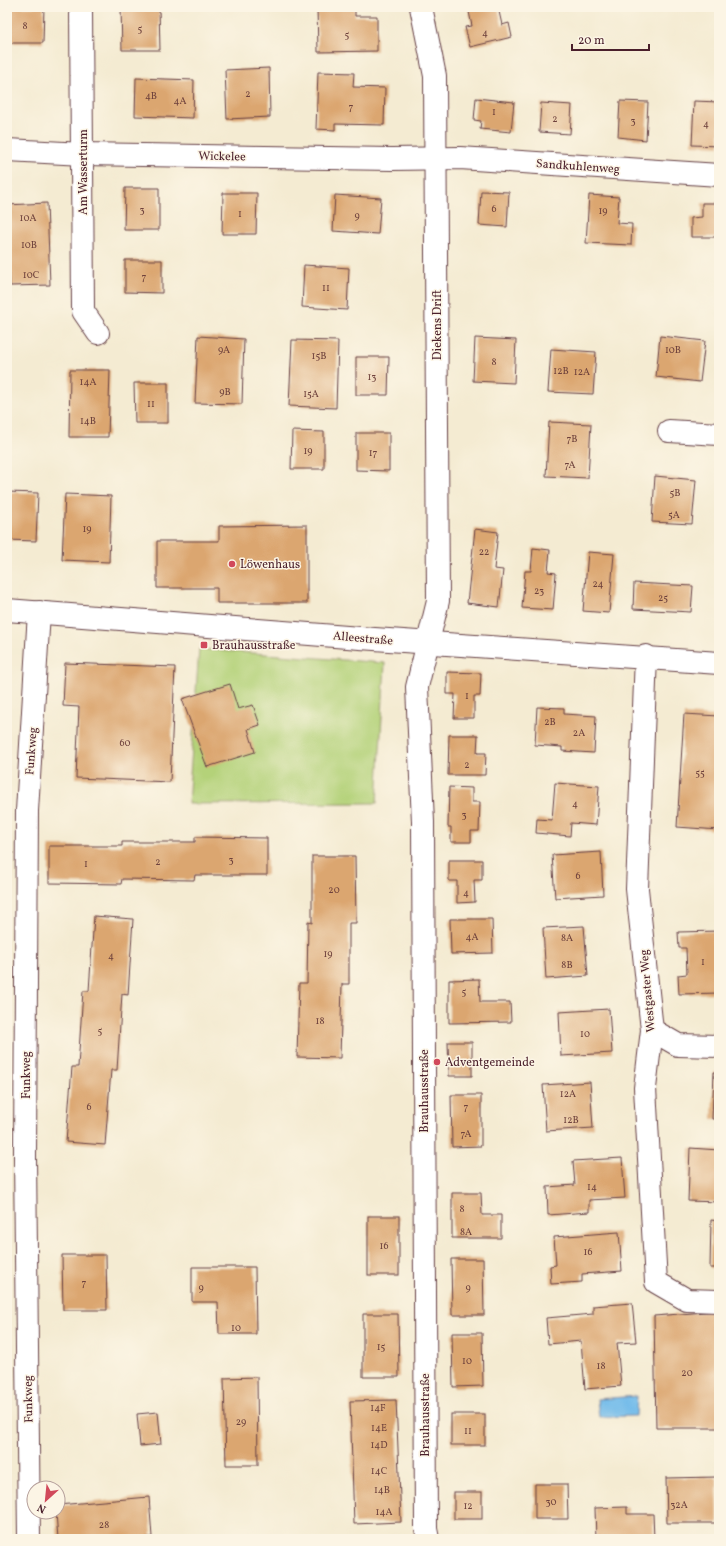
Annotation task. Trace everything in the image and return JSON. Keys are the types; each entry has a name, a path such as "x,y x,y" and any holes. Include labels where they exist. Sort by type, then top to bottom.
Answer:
{"street":[{"name":"Am Wasserturm","path":"81,7 83,311 98,333"},
{"name":"Diekens Drift","path":"421,7 435,76 436,157 438,601 428,643"},
{"name":"Wickelee","path":"7,150 83,154 392,159 436,157"},
{"name":"Sandkuhlenweg","path":"436,157 719,175"},
{"path":"669,431 719,434"},
{"name":"Alleestraße","path":"7,610 428,643 646,656 719,663"},
{"name":"Funkweg","path":"29,1539 25,1156 27,811 39,612"},
{"name":"Brauhausstraße","path":"428,643 417,687 423,822 426,1529 428,1539"},
{"name":"Westgaster Weg","path":"646,656 637,889 652,1030 645,1088 656,1282 687,1300 719,1301"},
{"path":"652,1030 678,1045 719,1046"}],"green space":[{"path":"199,649 385,663 377,803 188,804"}],"water":[{"path":"637,1396 636,1416 599,1417 597,1399"}],"building":[{"path":"7,7 44,7 43,43 7,43"},
{"path":"121,7 159,7 160,50 122,50"},
{"path":"317,7 355,7 355,16 377,16 377,51 318,52"},
{"path":"468,7 498,7 502,25 509,23 512,37 470,47 465,27 472,26"},
{"path":"269,68 270,117 227,119 225,70"},
{"path":"318,72 354,73 353,87 385,88 384,125 335,124 335,130 316,129"},
{"path":"136,78 194,80 193,118 135,116"},
{"path":"476,98 514,102 511,132 480,129 481,121 474,120"},
{"path":"620,101 648,102 646,140 618,137"},
{"path":"694,101 719,102 719,146 692,145"},
{"path":"541,103 572,105 570,134 539,132"},
{"path":"125,188 159,188 159,230 124,230"},
{"path":"481,191 509,192 507,227 479,225"},
{"path":"223,193 257,193 256,234 222,234"},
{"path":"335,195 381,198 378,234 333,231"},
{"path":"589,195 619,197 617,223 632,224 631,245 586,243"},
{"path":"47,203 50,285 10,286 7,205"},
{"path":"702,203 719,203 719,237 691,237 691,218 702,217"},
{"path":"125,260 162,260 162,293 125,292"},
{"path":"304,265 349,268 347,310 302,307"},
{"path":"198,336 244,339 242,404 195,403"},
{"path":"660,336 705,341 700,382 656,377"},
{"path":"475,338 516,340 514,383 473,381"},
{"path":"292,340 338,341 336,408 289,406"},
{"path":"551,349 596,352 593,394 548,392"},
{"path":"356,357 389,357 388,395 356,395"},
{"path":"70,370 110,370 108,437 69,437"},
{"path":"134,383 168,383 168,423 135,423"},
{"path":"549,422 591,424 588,478 546,476"},
{"path":"292,431 324,432 324,469 291,469"},
{"path":"356,433 389,433 389,471 356,470"},
{"path":"655,476 696,480 692,524 652,522"},
{"path":"7,492 38,493 36,541 7,540"},
{"path":"65,494 111,496 109,562 62,560"},
{"name":"Löwenhaus","path":"307,525 307,603 217,603 217,588 157,588 157,541 219,541 219,526"},
{"path":"475,529 498,532 494,569 503,570 499,607 467,603"},
{"path":"533,548 550,550 548,572 556,573 553,610 522,608 525,571 531,571"},
{"path":"588,552 614,554 609,613 583,611"},
{"path":"634,583 693,586 691,612 633,609"},
{"path":"65,663 175,667 170,782 76,778 79,707 63,706"},
{"path":"447,672 481,673 480,696 474,696 474,718 454,718 455,694 447,694"},
{"path":"230,684 238,709 253,705 260,725 248,729 255,752 207,767 182,699"},
{"path":"537,707 564,708 564,714 596,716 594,753 562,751 562,747 535,745"},
{"path":"684,714 719,716 719,830 677,827"},
{"path":"449,735 478,735 477,753 486,753 485,775 448,775"},
{"path":"555,783 599,786 596,825 571,823 570,836 536,833 537,819 552,820"},
{"path":"449,787 472,788 472,802 480,802 479,831 471,831 471,842 451,842 451,827 448,827"},
{"path":"195,837 267,838 267,875 195,875 194,880 122,879 121,884 49,883 49,846 122,846 122,842 195,842"},
{"path":"601,852 603,895 555,898 552,855"},
{"path":"312,856 355,856 356,923 349,923 349,984 342,984 340,1058 297,1057 299,983 307,983 308,922 312,923"},
{"path":"449,860 482,860 482,880 474,880 475,902 457,903 457,881 449,881"},
{"path":"94,916 133,919 128,995 122,994 117,1070 111,1070 105,1145 66,1142 72,1067 78,1067 83,991 89,991"},
{"path":"450,919 492,919 493,953 451,954"},
{"path":"584,926 588,976 546,979 543,928"},
{"path":"719,931 719,993 679,994 678,975 687,974 686,948 679,948 678,932"},
{"path":"479,979 480,1002 510,1002 511,1022 449,1023 449,980"},
{"path":"609,1009 612,1053 561,1056 559,1012"},
{"path":"448,1042 472,1042 472,1076 449,1076"},
{"path":"714,1072 719,1072 719,1119 712,1119"},
{"path":"590,1082 593,1128 546,1131 543,1085"},
{"path":"451,1095 481,1095 481,1146 452,1147"},
{"path":"690,1148 719,1150 719,1202 688,1201"},
{"path":"622,1158 625,1198 589,1200 589,1212 548,1215 547,1187 575,1185 573,1161"},
{"path":"452,1193 481,1193 482,1215 501,1215 501,1238 452,1238"},
{"path":"368,1216 399,1216 399,1275 368,1275"},
{"path":"711,1220 719,1221 719,1268 710,1268"},
{"path":"619,1232 622,1271 582,1274 582,1282 551,1284 550,1266 556,1265 554,1237"},
{"path":"62,1255 106,1255 107,1310 63,1310"},
{"path":"451,1259 483,1259 484,1315 452,1315"},
{"path":"192,1267 255,1267 256,1334 219,1334 218,1302 192,1302"},
{"path":"632,1303 636,1342 617,1343 621,1386 585,1389 581,1341 548,1344 546,1318 593,1314 593,1306"},
{"path":"719,1311 719,1428 656,1428 654,1316"},
{"path":"363,1314 398,1314 399,1377 363,1377"},
{"path":"452,1333 482,1333 483,1386 453,1387"},
{"path":"257,1377 258,1465 226,1465 224,1378"},
{"path":"396,1400 401,1522 354,1524 350,1401"},
{"path":"158,1412 161,1444 140,1446 137,1414"},
{"path":"451,1414 485,1414 485,1445 451,1445"},
{"path":"717,1477 718,1523 667,1523 666,1478"},
{"path":"535,1484 567,1484 568,1519 535,1519"},
{"path":"454,1492 482,1492 482,1519 454,1519"},
{"path":"149,1497 152,1537 124,1539 58,1539 57,1520 66,1520 66,1504"},
{"path":"627,1507 627,1514 653,1514 654,1539 596,1539 595,1508"}],"place":[{"name":"Löwenhaus","path":"232,564"},
{"name":"Brauhausstraße","path":"204,645"},
{"name":"Adventgemeinde","path":"437,1062"}]}
